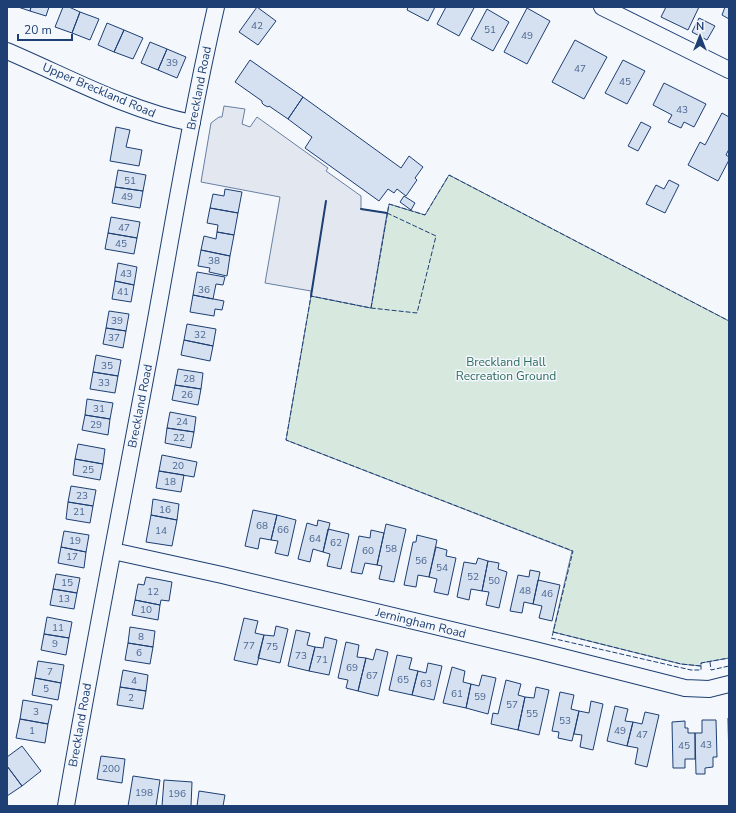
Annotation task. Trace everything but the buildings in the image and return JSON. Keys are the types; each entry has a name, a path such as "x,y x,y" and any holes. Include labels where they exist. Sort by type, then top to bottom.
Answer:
{"street":[{"name":"Breckland Road","path":"66,806 84,697 113,551 200,79 216,7"},
{"path":"602,7 729,70"},
{"name":"Upper Breckland Road","path":"7,51 148,112 192,123"},
{"name":"Jerningham Road","path":"113,551 230,577 539,651 685,688 709,689 729,684"}],"green space":[{"name":"Breckland Hall Recreation Ground","path":"449,175 729,321 729,658 701,663 701,666 681,664 553,632 572,551 286,440 311,296 371,308 389,204 425,215"}],"shaded area":[{"path":"224,106 245,109 242,124 250,127 257,117 328,168 326,171 361,196 361,209 387,213 371,308 311,296 311,291 265,283 280,197 201,182 211,123 219,117 222,117"}],"fence":[{"path":"371,308 389,204 425,215 449,175 729,321"},
{"path":"387,213 436,236 417,313 371,308 311,296 286,440 573,551 552,637"},
{"path":"553,632 681,664 701,666 701,663 729,658"},
{"path":"551,638 691,670 701,670 701,666"},
{"path":"710,662 711,670 729,666"}],"wall":[{"path":"311,296 326,201"},
{"path":"361,209 387,213"}]}
